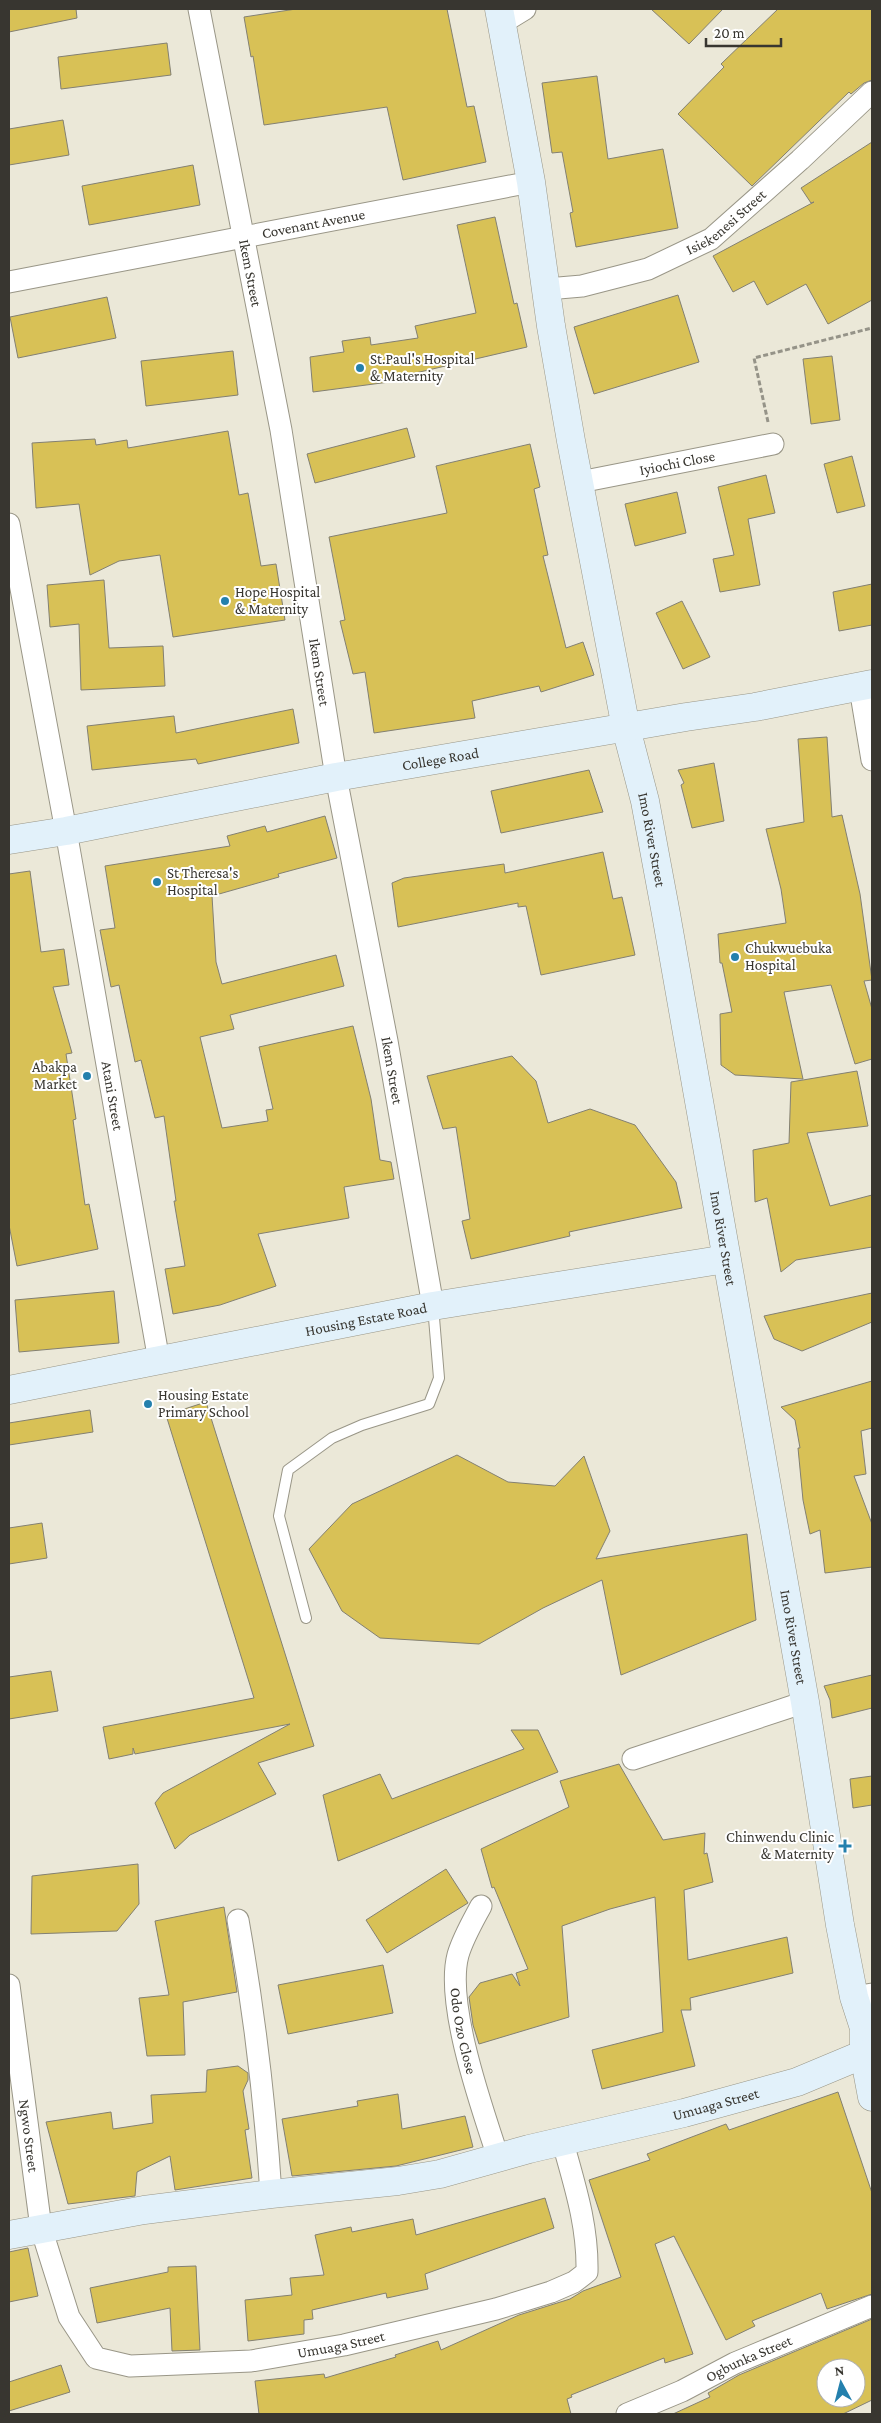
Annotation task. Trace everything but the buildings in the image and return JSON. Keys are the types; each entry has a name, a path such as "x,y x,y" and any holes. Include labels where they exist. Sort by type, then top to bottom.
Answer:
{"street":[{"name":"Ikem Street","path":"199,9 280,430 336,777 387,1041 433,1306"},
{"path":"501,16 526,9"},
{"name":"Imo River Street","path":"501,16 530,182 571,441 626,728 645,801 805,1702 840,1925 863,1996 864,2054 872,2097"},
{"name":"Isiekenesi Street","path":"547,288 582,286 648,269 711,239 800,160 872,92"},
{"name":"Covenant Avenue","path":"9,282 530,182"},
{"name":"Iyiochi Close","path":"580,482 773,444"},
{"name":"Atani Street","path":"9,524 66,832 159,1360"},
{"path":"866,686 872,760"},
{"name":"College Road","path":"9,840 66,832 336,777 866,686"},
{"name":"Housing Estate Road","path":"9,1390 433,1306 726,1259"},
{"path":"633,1759 805,1702"},
{"name":"Odo Ozo Close","path":"480,1906 458,1955 454,1981 457,2009 467,2050 498,2157"},
{"path":"238,1920 262,2083 270,2194"},
{"name":"Ngwo Street","path":"9,1985 42,2228"},
{"name":"Umuaga Street","path":"9,2235 117,2214 270,2194 398,2181 440,2174 498,2157 563,2143 796,2082 864,2054"},
{"name":"Umuaga Street","path":"42,2228 69,2317 96,2358 130,2366 251,2361 344,2345 496,2309 551,2292 574,2282 587,2272 588,2244 580,2202 563,2143"},
{"name":"Ogbunka Street","path":"627,2414 682,2390 735,2363 872,2306"}],"lane":[{"path":"306,1618 279,1516 288,1470 332,1438 362,1425 429,1404 439,1378 433,1306"}],"path":[{"path":"773,444 754,358 872,328"}],"place":[{"name":"St.Paul's Hospital & Maternity","path":"360,368"},
{"name":"Hope Hospital & Maternity","path":"225,601"},
{"name":"St Theresa's Hospital","path":"157,882"},
{"name":"Chukwuebuka Hospital","path":"735,957"},
{"name":"Abakpa Market","path":"87,1076"},
{"name":"Housing Estate Primary School","path":"148,1404"},
{"name":"Chinwendu Clinic & Maternity","path":"845,1846"}]}
